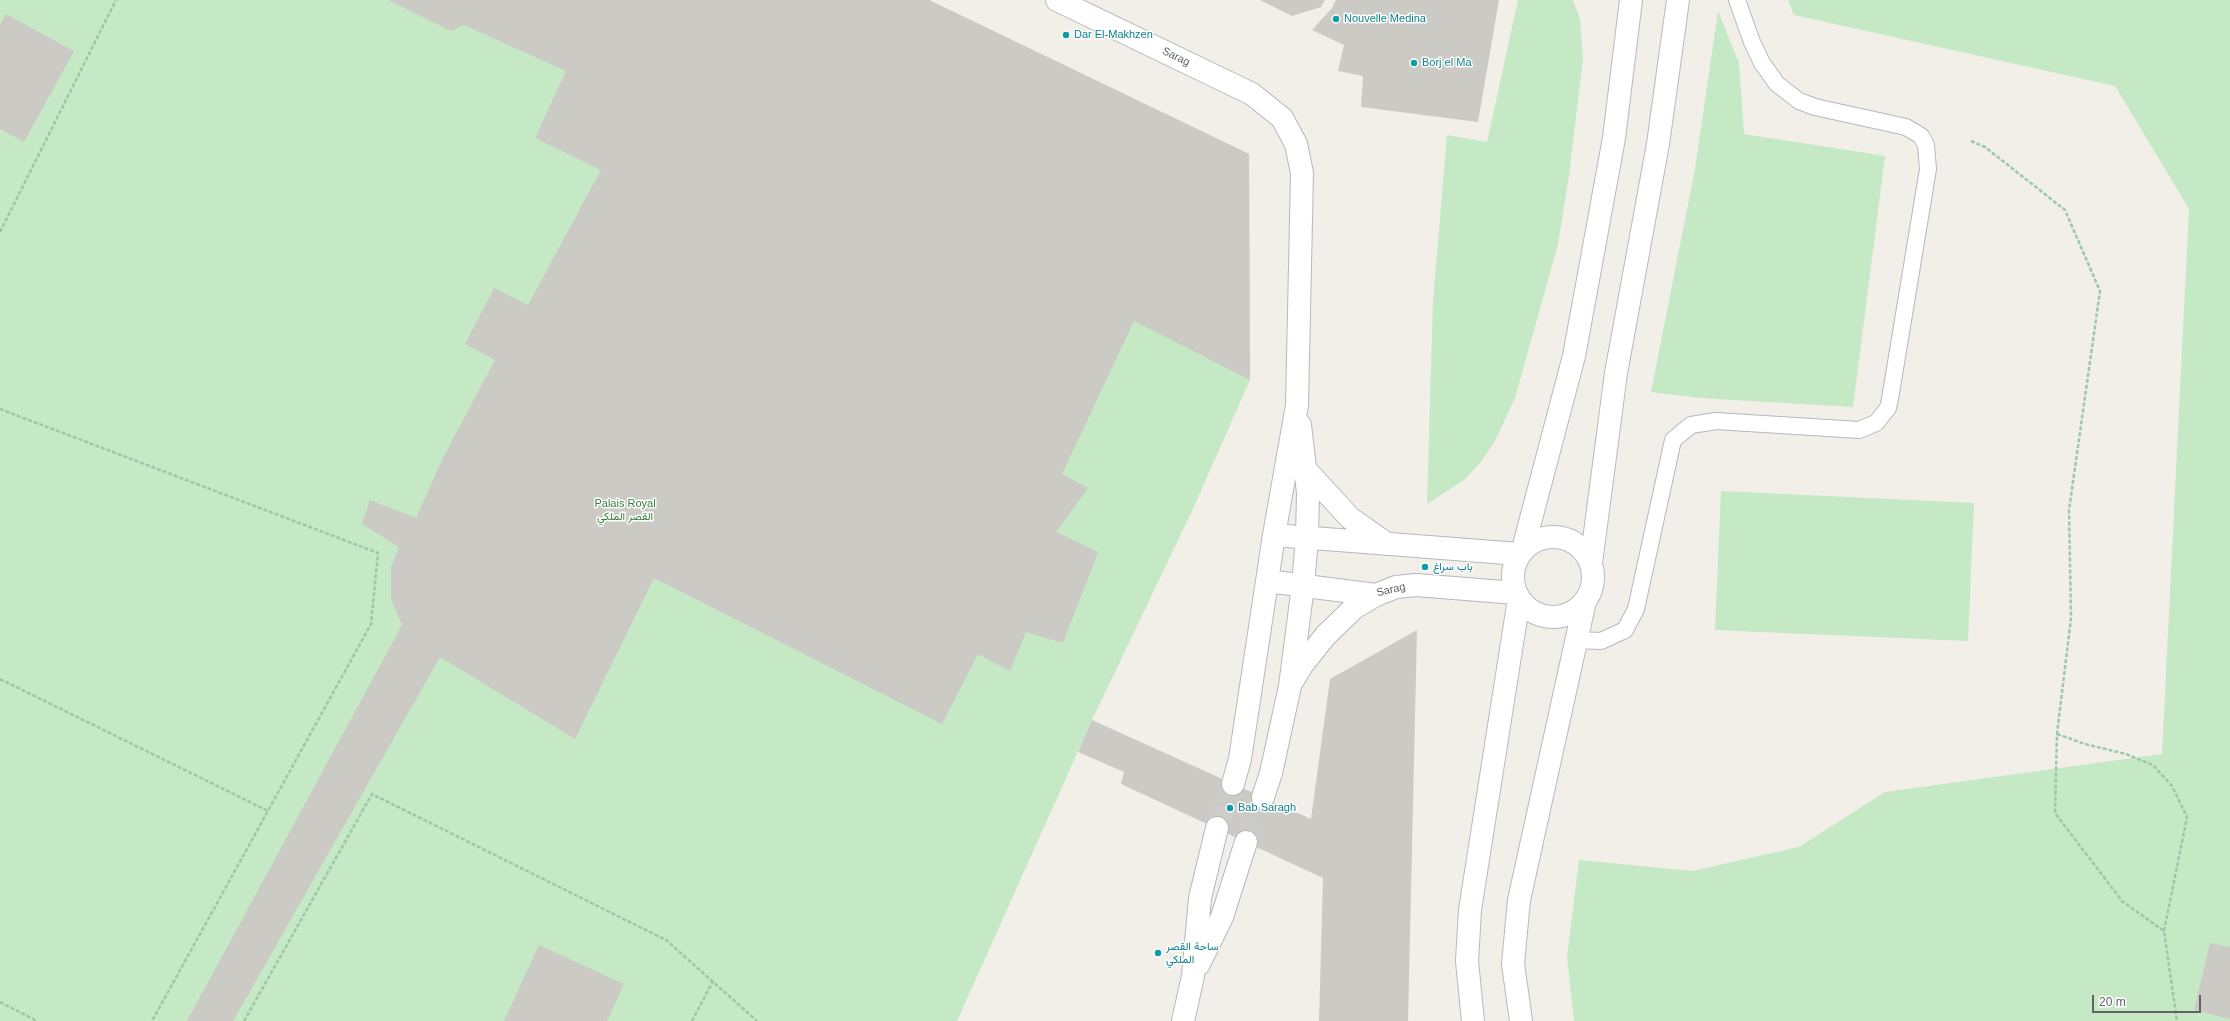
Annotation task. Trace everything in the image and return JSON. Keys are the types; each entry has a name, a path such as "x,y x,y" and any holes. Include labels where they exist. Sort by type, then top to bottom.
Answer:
{"street":[{"name":"Sarag","path":"1058,0 1252,94 1282,118 1296,144 1302,173 1297,405"},
{"path":"1472,1021 1467,961 1470,910 1518,596 1513,573 1521,552 1574,356 1614,138 1631,0"},
{"path":"1591,563 1616,373 1658,144 1678,0"},
{"path":"1263,797 1271,773 1290,686 1303,586 1307,538 1306,470 1297,405"},
{"path":"1234,784 1240,759 1274,535 1297,405"},
{"path":"1306,470 1350,518 1387,544"},
{"path":"1274,535 1387,544 1521,552 1534,541 1547,536 1561,537 1574,542 1585,550 1591,563 1594,576 1591,589 1585,601 1519,900 1513,964 1521,1021"},
{"name":"Sarag","path":"1267,581 1376,595 1396,587 1416,585 1518,596"},
{"path":"1290,686 1302,665 1326,634 1354,608 1376,595"},
{"path":"1518,596 1527,608 1539,615 1551,617 1564,616 1576,610 1585,601"},
{"path":"1183,1021 1193,976 1200,898 1217,828"},
{"path":"1193,976 1222,917 1246,842"}],"lane":[{"path":"1576,640 1601,641 1625,630 1636,609 1673,440 1691,425 1716,421 1859,430 1876,423 1888,408 1928,169 1926,145 1921,136 1906,127 1815,107 1799,101 1777,84 1762,63 1752,42 1737,0"}],"path":[{"path":"0,232 116,0"},
{"path":"1971,141 1985,147 2065,210 2100,291 2069,510 2071,618 2057,734 2055,813 2122,901 2164,931"},
{"path":"0,409 378,553 371,624 152,1021"},
{"path":"0,679 268,811"},
{"path":"2057,734 2085,744 2126,754 2152,766 2172,786 2187,817 2164,931 2177,1021"},
{"path":"244,1021 372,794 666,940 757,1021"},
{"path":"692,1021 713,981"},
{"path":"0,1002 37,1021"}],"green space":[{"name":"Palais Royal القصر الملكي","path":"0,0 929,0 1249,154 1250,380 1191,513 1092,720 957,1021 0,1021"},
{"path":"1518,0 1573,0 1580,19 1583,59 1569,175 1558,244 1515,398 1495,441 1480,463 1464,480 1427,504 1433,301 1447,135 1487,142"},
{"path":"1788,0 2230,0 2230,1021 1574,1021 1567,957 1579,860 1692,871 1799,847 1885,792 2162,754 2189,209 2115,86 1794,15"},
{"path":"1718,11 1739,63 1744,134 1885,156 1853,407 1700,398 1651,392 1695,169"},
{"path":"1721,491 1974,503 1968,641 1715,630"}],"building":[{"path":"388,0 929,0 1249,154 1250,380 1134,321 1062,474 1088,488 1056,532 1098,552 1063,643 1026,632 1010,671 978,654 942,724 654,578 575,739 440,657 233,1021 187,1021 402,625 391,599 391,567 399,547 362,524 370,500 416,518 444,456 495,360 465,344 494,288 528,305 601,170 535,138 566,71 464,25 451,31"},
{"name":"Nouvelle Medina","path":"1260,0 1325,0 1321,7 1292,16"},
{"name":"Borj el Ma","path":"1336,0 1499,0 1478,122 1361,107 1363,76 1338,71 1344,45 1312,30 1332,8"},
{"path":"6,14 74,51 24,142 0,129 0,25"},
{"path":"1417,630 1408,1021 1319,1021 1323,878 1121,784 1124,772 1078,752 1092,720 1311,819 1330,679"},
{"path":"2210,943 2230,947 2230,1019 2194,1010"},
{"path":"539,945 624,984 607,1021 504,1021"}],"tunnel":[{"path":"1217,828 1233,784"},
{"path":"1246,842 1263,797"}],"place":[{"name":"Nouvelle Medina","path":"1336,19"},
{"name":"Dar El-Makhzen","path":"1066,35"},
{"name":"Borj el Ma","path":"1414,63"},
{"name":"باب سراغ","path":"1425,567"},
{"name":"Bab Saragh","path":"1230,808"},
{"name":"ساحة القصر الملكي","path":"1158,953"}]}
